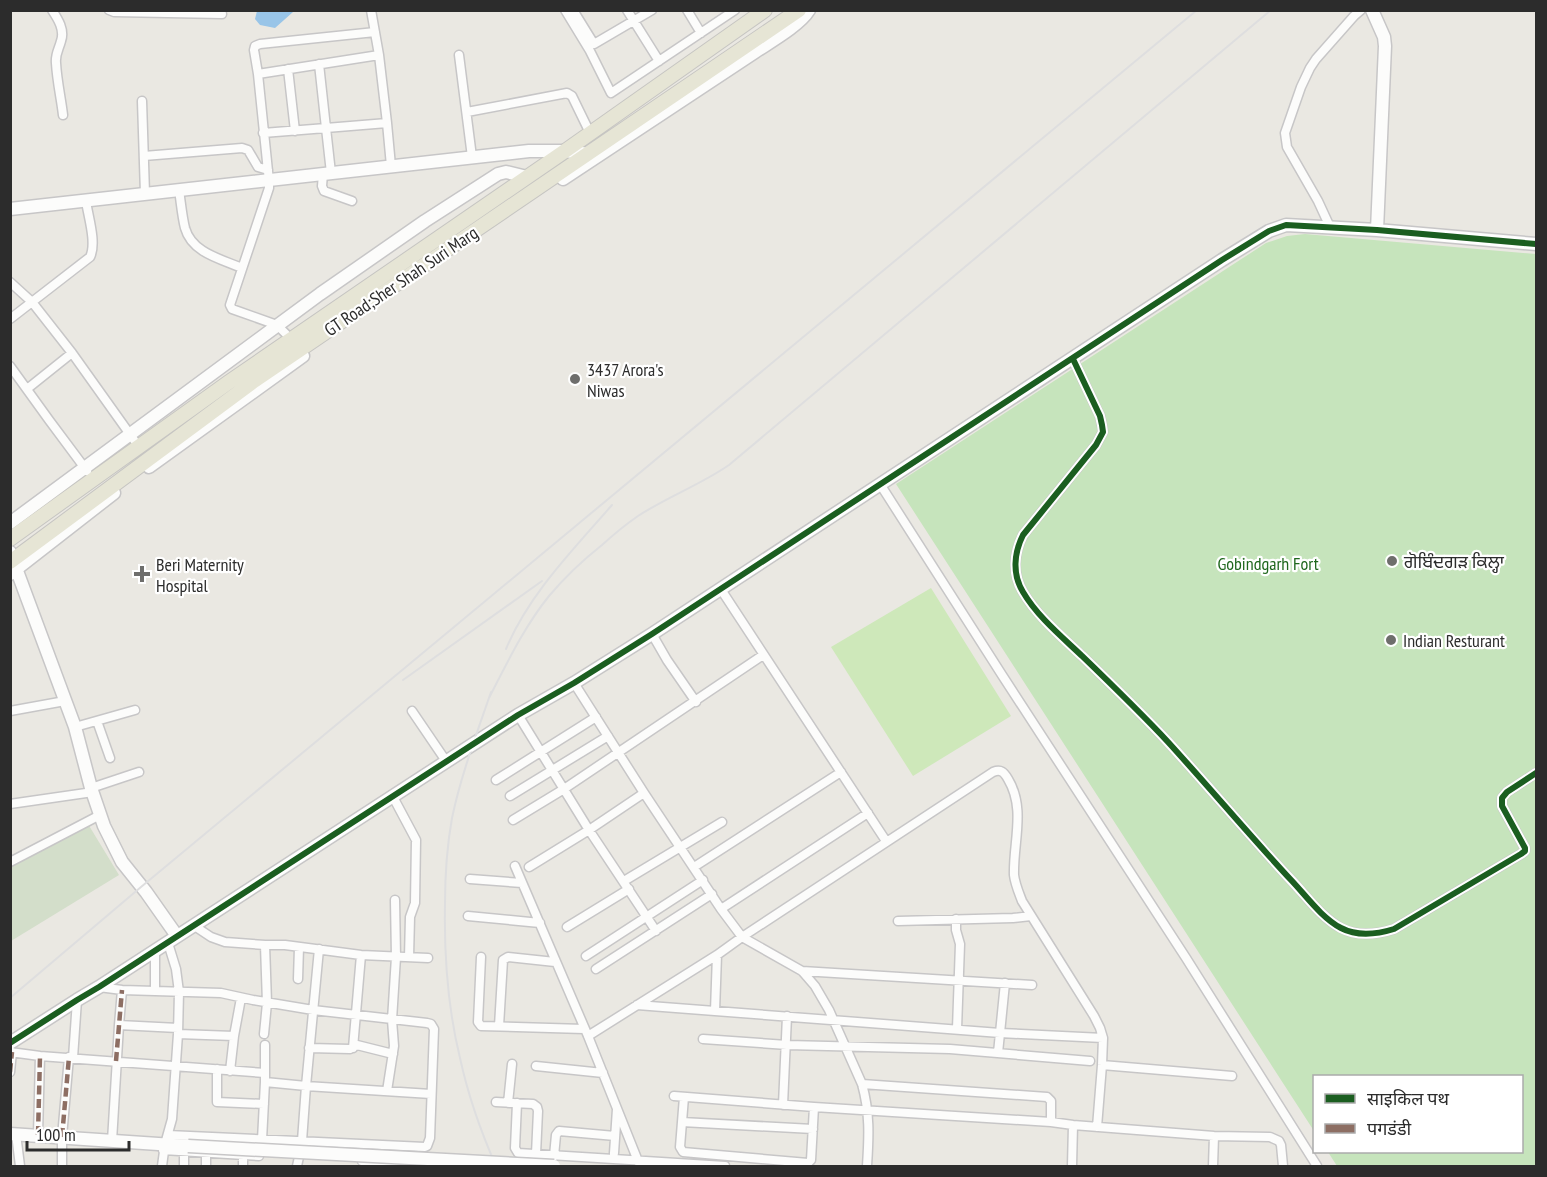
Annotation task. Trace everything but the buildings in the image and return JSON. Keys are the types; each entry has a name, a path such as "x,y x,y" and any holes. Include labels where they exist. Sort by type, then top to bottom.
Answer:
{"main road":[{"name":"GT Road;Sher Shah Suri Marg","path":"10,539 291,339 765,10"},
{"name":"GT Road;Sher Shah Suri Marg","path":"12,563 254,381 800,10"},
{"path":"172,939 146,892 122,862 104,826 75,727 12,563 297,360 562,179 792,27 806,16 809,10"},
{"path":"1369,14 1384,37 1385,46 1377,230"},
{"path":"10,209 179,190 269,175 327,173 529,151 589,154"},
{"path":"10,523 277,325 425,220 498,174 506,172 527,177"},
{"path":"11,1049 77,1000 392,795 652,634 1269,231 1287,225 1330,227 1536,244"},
{"path":"13,1134 165,1143 186,1149 554,1161"}],"street":[{"path":"52,10 62,28 63,38 56,56 63,115"},
{"path":"109,10 114,12 222,14"},
{"path":"371,10 379,55 391,166"},
{"path":"565,10 590,51 611,93 735,10"},
{"path":"573,10 594,44 652,10"},
{"path":"627,10 659,61"},
{"path":"687,10 701,33"},
{"path":"1330,227 1287,147 1285,133 1301,87 1316,59 1347,25 1369,14"},
{"path":"291,339 277,325 231,307 229,303 269,188 255,46 375,32"},
{"path":"258,74 379,55"},
{"path":"459,55 472,157"},
{"path":"319,64 326,128 327,173 322,186 324,191 352,201"},
{"path":"288,69 295,131"},
{"path":"467,112 567,93 572,96 590,133"},
{"path":"142,101 145,194"},
{"path":"263,133 387,123"},
{"path":"144,156 242,148 248,150 260,168 269,175"},
{"path":"179,190 185,228 192,243 201,250 242,268"},
{"path":"10,319 90,257 93,247 86,201"},
{"path":"10,282 32,302 72,353 139,447"},
{"path":"27,389 72,353"},
{"path":"1073,359 1100,416 1103,432 1096,445 1018,545 1015,562 1017,579 1022,591 1035,609 1063,638 1168,742 1322,913 1344,930 1361,934 1383,933 1394,929 1521,854 1525,848 1503,806 1502,798 1507,792 1536,773"},
{"path":"10,366 93,479"},
{"path":"880,484 1186,958 1317,1167"},
{"path":"720,588 886,841"},
{"path":"652,634 666,660 696,702"},
{"path":"513,820 564,789 763,656"},
{"path":"574,683 644,793 742,937 802,971 823,998 862,1084 870,1130 867,1167"},
{"path":"10,711 65,701"},
{"path":"75,727 135,710"},
{"path":"412,711 446,761"},
{"path":"518,715 589,830 656,931"},
{"path":"496,780 596,717"},
{"path":"97,721 110,758"},
{"path":"510,796 608,736"},
{"path":"482,957 478,1022 481,1026 586,1032 637,1005 717,955 886,841 997,770 1003,772 1017,801 1018,822 1014,875 1022,901 1101,1028 1102,1065 1097,1127"},
{"path":"10,804 92,790 138,772"},
{"path":"694,867 841,772"},
{"path":"529,867 644,793"},
{"path":"392,795 416,840 415,903 410,917 409,957"},
{"path":"721,909 868,813"},
{"path":"10,862 100,815"},
{"path":"567,927 722,822"},
{"path":"515,866 639,1164"},
{"path":"470,879 522,883"},
{"path":"586,956 703,880"},
{"path":"596,969 712,894"},
{"path":"387,1091 394,1046 392,1020 396,957 395,900"},
{"path":"468,916 540,923"},
{"path":"898,921 1031,916"},
{"path":"956,920 960,944 957,1029"},
{"path":"194,925 225,942 280,945 361,955 428,958"},
{"path":"162,1167 165,1143 172,1119 178,1031 179,993 172,939"},
{"path":"264,1034 267,1002 265,945"},
{"path":"298,979 299,947"},
{"path":"302,1141 318,949"},
{"path":"154,951 155,992"},
{"path":"353,1048 361,955"},
{"path":"715,1011 717,955"},
{"path":"499,1026 503,960 508,957 555,962"},
{"path":"802,971 1032,985"},
{"path":"998,1053 1005,983"},
{"path":"99,987 155,992 214,992 313,1010 427,1023 433,1026 435,1032 430,1138 427,1146 421,1148 262,1140 165,1143"},
{"path":"112,1141 122,990"},
{"path":"230,1071 242,998"},
{"path":"62,1167 62,1137 77,1000"},
{"path":"637,1005 1000,1033 1102,1038"},
{"path":"783,1104 787,1016"},
{"path":"118,1025 234,1036"},
{"path":"703,1039 786,1045 950,1049 1090,1061"},
{"path":"262,1140 265,1046"},
{"path":"309,1048 348,1049 357,1046 393,1054"},
{"path":"10,1072 11,1049 40,1056 230,1071 306,1086 432,1094"},
{"path":"38,1135 40,1056"},
{"path":"512,1064 515,1151 518,1153 536,1154 554,1161 725,1167"},
{"path":"1102,1065 1232,1076"},
{"path":"536,1066 603,1073"},
{"path":"217,1070 217,1102 264,1104"},
{"path":"862,1084 1047,1097 1051,1101 1051,1122"},
{"path":"674,1096 1051,1122 1214,1136 1270,1137 1279,1141 1282,1148 1283,1167"},
{"path":"684,1097 680,1147 683,1152 808,1163 811,1160 814,1107"},
{"path":"496,1102 533,1104 538,1109 536,1154"},
{"path":"614,1153 617,1107"},
{"path":"682,1122 813,1129"},
{"path":"1072,1167 1073,1125"},
{"path":"554,1161 556,1134 559,1131 615,1136"},
{"path":"13,1134 20,1167"},
{"path":"1213,1167 1214,1136"},
{"path":"417,1165 421,1148"},
{"path":"184,1167 186,1149 206,1154 243,1155 298,1162 433,1167"},
{"path":"206,1154 206,1167"},
{"path":"243,1155 243,1167"}],"green space":[{"name":"Gobindgarh Fort","path":"1305,234 1536,254 1536,1166 1337,1166 1329,1153 1523,1153 1523,1075 1313,1075 1313,1129 896,484 1266,243 1287,236"},
{"path":"931,588 1011,716 913,776 831,647"},
{"path":"88,824 119,875 11,941 11,867"}],"water":[{"path":"257,11 292,11 275,28 260,25 255,19"}],"railway":[{"path":"10,998 1197,10"},
{"path":"489,698 532,620 549,596 574,569 638,516 729,465 1271,10"},
{"path":"506,649 539,591 612,505"},
{"path":"403,680 542,581"},
{"path":"491,692 452,818 445,883 445,923 446,962 452,1020 471,1099 496,1166"}],"marked path":[{"path":"116,1061 122,990"},
{"path":"10,1072 12,1052"},
{"path":"38,1135 40,1056"},
{"path":"62,1137 69,1057"}],"cycle path":[{"path":"10,1043 518,715 652,634 1269,231 1286,225 1377,230 1536,244"},
{"path":"1073,359 1100,416 1103,432 1096,445 1023,535 1016,564 1019,585 1042,617 1184,759 1327,919 1354,933 1375,933 1394,929 1521,854 1525,848 1502,806 1502,798 1507,792 1536,773"}],"place":[{"name":"3437 Arora's Niwas","path":"575,379"},
{"name":"ਗੋਬਿੰਦਗੜ ਕਿਲ੍ਹਾ","path":"1392,561"},
{"name":"Beri Maternity Hospital","path":"142,574"},
{"name":"Indian Resturant","path":"1391,640"}]}
